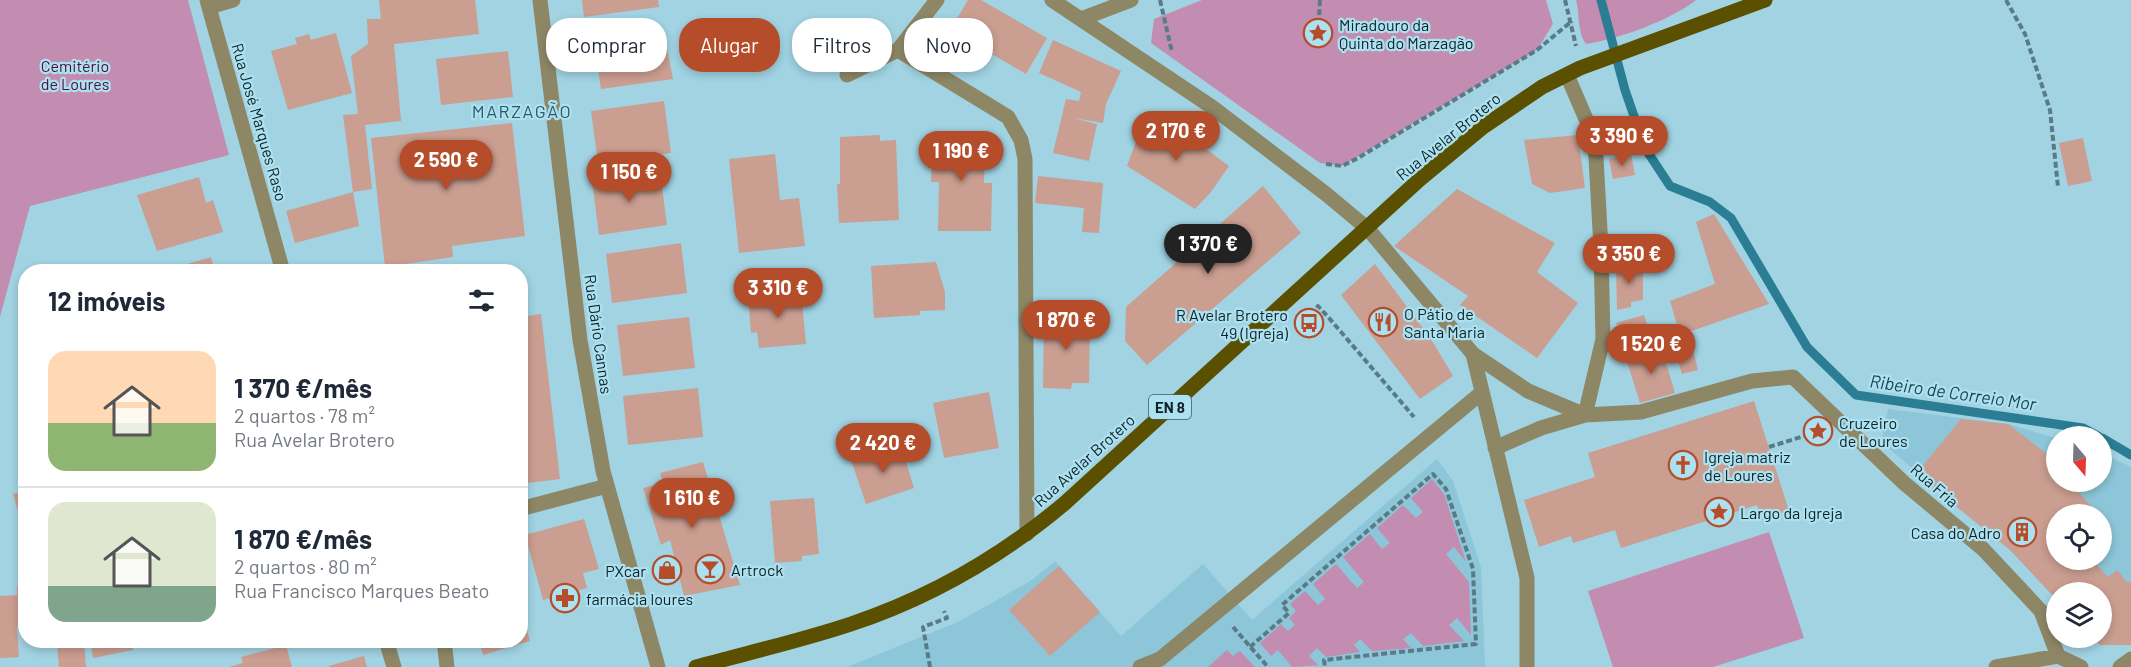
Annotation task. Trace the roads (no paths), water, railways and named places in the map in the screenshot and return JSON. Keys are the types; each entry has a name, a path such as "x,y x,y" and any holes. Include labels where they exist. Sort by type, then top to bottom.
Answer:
{"main road":[{"name":"Rua Avelar Brotero","path":"696,667 851,624 953,580 1027,534 1368,229 1419,180 1483,127 1542,87 1596,62 1765,0"}],"street":[{"name":"Rua José Marques Raso","path":"232,0 208,3 281,264"},
{"name":"Rua Dário Cannas","path":"540,0 580,340 607,486 658,667"},
{"path":"847,75 898,50 937,0"},
{"path":"1052,0 1212,107 1368,229 1473,354 1528,392 1585,415"},
{"path":"1081,19 1131,0"},
{"path":"898,50 1008,117 1022,140 1025,159 1027,534"},
{"path":"1574,72 1595,140 1601,248 1603,339 1585,415"},
{"path":"1473,354 1480,394 1527,578 1527,667"},
{"name":"Rua Fria","path":"1585,415 1641,412 1752,381 1793,377 1904,483 1983,549 2041,611 2058,656"},
{"path":"1140,667 1160,658 1233,600 1480,394"},
{"path":"1495,448 1541,428 1585,415"},
{"path":"528,507 607,486"},
{"path":"388,648 394,667"},
{"path":"445,648 447,667"},
{"path":"1996,667 2058,656 2081,667"},
{"path":"2120,667 2131,659"}],"waterway":[{"name":"Ribeiro de Correio Mor","path":"1601,0 1625,90 1645,148 1670,186 1710,202 1731,218 1807,347 1856,395 2069,426"},
{"name":"Ribeiro de Correio Mor","path":"2112,444 2131,455"}],"place":[{"name":"Miradouro da Quinta do Marzagão","path":"1318,33"},
{"name":"O Pátio de Santa Maria","path":"1383,322"},
{"name":"R Avelar Brotero 49 (Igreja)","path":"1309,323"},
{"name":"Cruzeiro de Loures","path":"1818,431"},
{"name":"Igreja matriz de Loures","path":"1683,465"},
{"name":"Largo da Igreja","path":"1719,512"},
{"name":"Casa do Adro","path":"2022,532"},
{"name":"Artrock","path":"710,569"},
{"name":"PXcar","path":"667,570"},
{"name":"farmácia loures","path":"565,598"}],"district":[{"name":"MARZAGÃO","path":"522,111"}],"park label":[{"name":"Cemitério de Loures","path":"75,74"}]}
